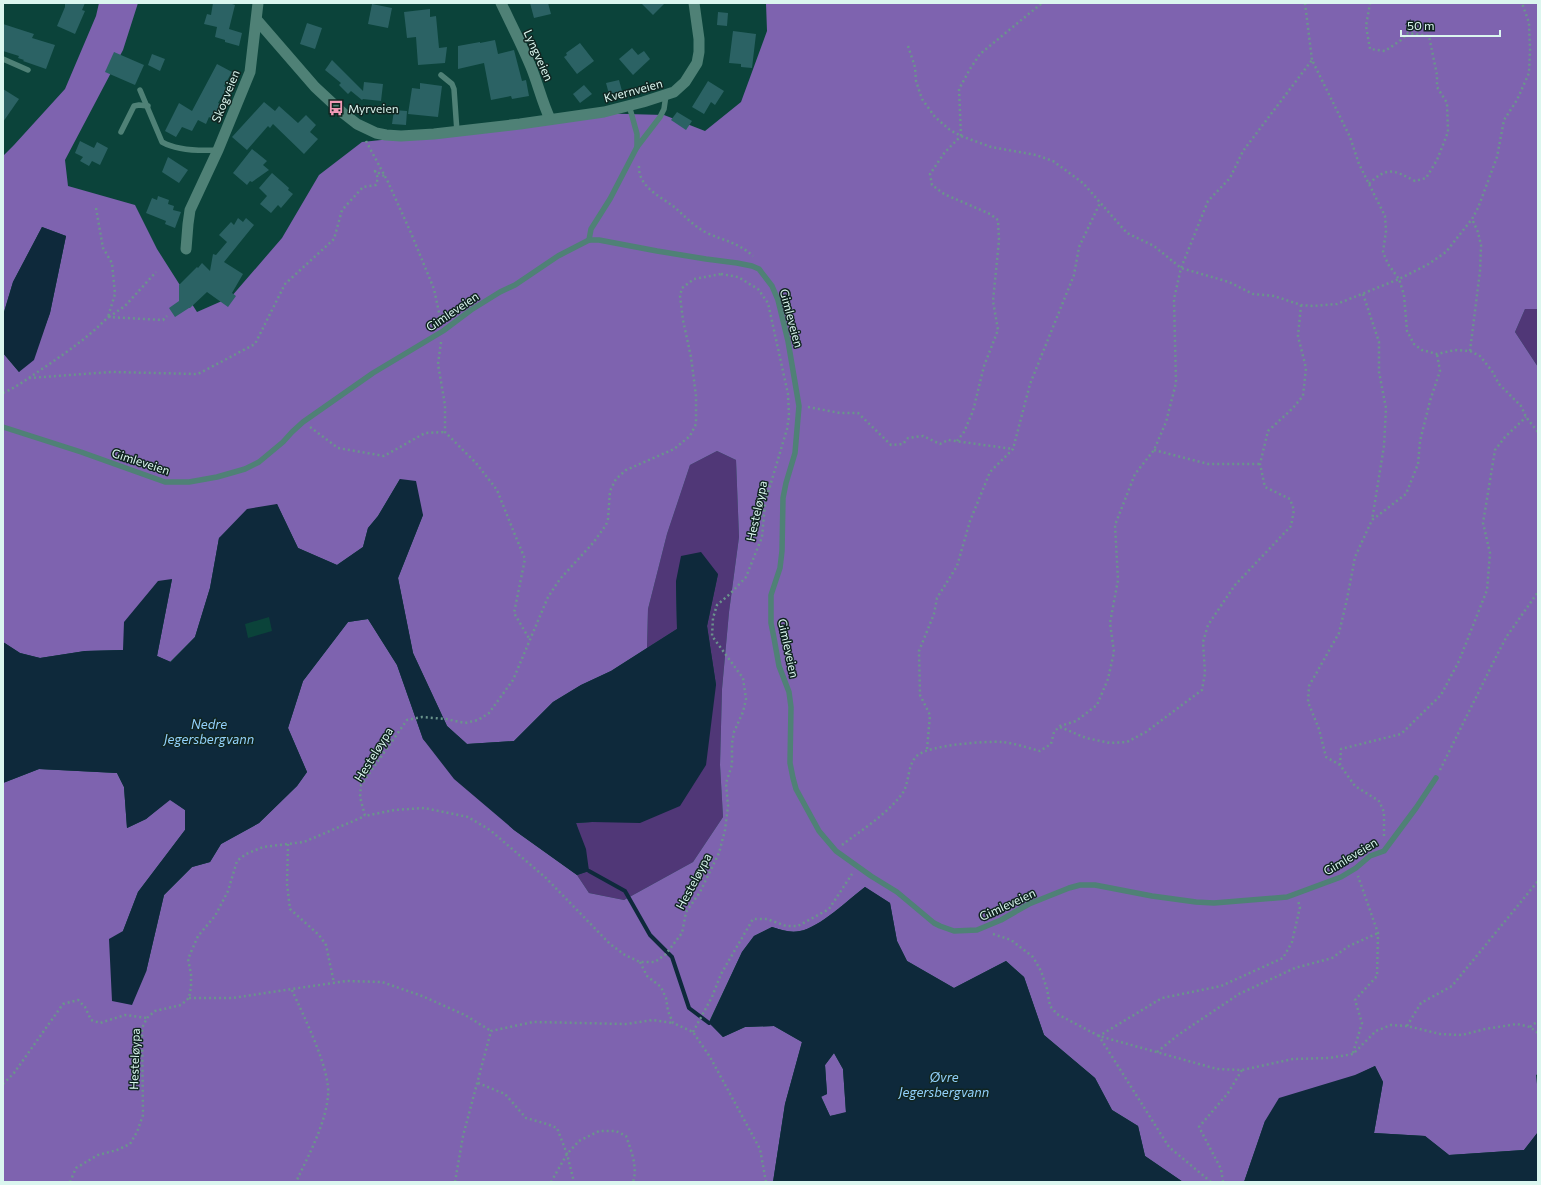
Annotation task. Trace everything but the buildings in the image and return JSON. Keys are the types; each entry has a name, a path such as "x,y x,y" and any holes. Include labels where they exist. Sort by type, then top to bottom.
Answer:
{"street":[{"name":"Skogveien","path":"186,249 190,210 218,150 250,72 258,3"},
{"name":"Lyngveien","path":"501,3 530,66 550,119"},
{"name":"Kvernveien","path":"550,119 604,112 674,92 685,82 697,63 699,39 694,3"},
{"path":"257,20 316,87 343,113 357,124 376,133 401,136 457,132 550,119"}],"lane":[{"path":"3,59 28,70"},
{"path":"441,75 452,84 454,89 457,132"},
{"path":"140,90 162,142 170,146 181,148 218,150"},
{"path":"666,95 664,109 660,117 637,147 610,199 591,229 589,240 599,240 706,259 737,262 759,269"},
{"path":"628,105 637,134 637,147"},
{"path":"121,132 134,106 148,106"},
{"name":"Gimleveien","path":"3,427 165,482 189,482 217,477 245,469 259,462 283,442 303,422 373,373 443,331 471,310 500,292 515,285 558,256 589,240"},
{"name":"Gimleveien","path":"759,269 772,286 778,300 795,376 799,406 796,453 788,475 784,498 780,568 771,595 771,623 779,666 789,692 791,707 790,763 796,789 819,831 836,850 857,866 897,892 940,926 954,931 977,930 1001,920 1029,904 1080,885 1095,885 1152,896 1214,903 1287,897 1341,878 1370,856 1384,851 1436,778"}],"path":[{"path":"962,136 959,89 970,69 980,54 1042,3"},
{"path":"1305,3 1312,60 1350,137 1359,164 1385,216 1386,231 1383,252 1388,264 1399,279 1404,295 1407,331 1414,344 1422,350 1437,354 1455,350 1470,351 1480,356 1499,384 1521,406 1526,417 1538,432"},
{"path":"1369,184 1377,175 1389,170 1415,180 1426,178 1437,160 1448,132 1447,103 1436,87 1437,75 1429,36 1408,33 1385,51 1370,49 1366,26 1370,3"},
{"path":"908,46 915,66 916,81 922,99 934,117 950,130 991,147 1036,155 1053,161 1083,183 1127,233 1154,246 1181,268 1200,275 1229,282 1253,294 1274,296 1301,305 1313,306 1337,304 1399,279 1426,266 1446,252 1472,219 1478,208 1497,157 1504,120 1517,100 1528,73 1530,50 1529,23 1522,3"},
{"path":"836,850 891,806 904,792 917,756 927,749 978,743 1003,742 1040,752 1051,744 1054,732 1060,726 1076,721 1097,705 1108,679 1114,652 1110,623 1118,580 1115,525 1135,474 1154,450 1166,422 1176,383 1174,299 1181,268 1208,201 1230,178 1243,152 1312,60"},
{"path":"357,124 385,176 434,288 443,331 438,364 444,406 445,432 476,463 497,490 525,559 514,613 530,641"},
{"path":"957,441 964,432 973,411 984,366 998,330 993,301 999,240 998,220 990,214 944,194 932,185 930,174 945,152 962,136"},
{"path":"637,147 640,157 638,168 648,187 659,197 673,206 696,227 707,233 743,247 753,257 759,269"},
{"path":"29,378 111,372 198,374 255,344 285,284 334,239 342,210 363,187 376,185 378,178 375,171 385,176"},
{"path":"927,749 930,715 920,695 919,651 934,614 937,598 957,566 970,522 990,472 1013,449 1030,384 1074,275 1079,247 1100,203"},
{"path":"96,208 103,248 112,263 115,294 108,317"},
{"path":"1470,351 1480,271 1481,245 1478,232 1472,219"},
{"path":"3,392 16,387 99,327 108,317 125,306 156,272"},
{"name":"Hesteløypa","path":"365,816 360,797 361,785 402,725 407,720 422,717 446,719 465,723 478,720 489,713 513,680 548,597 560,579 593,543 606,525 608,519 610,491 616,479 626,470 674,449 690,436 696,424 696,396 691,357 681,304 680,296 682,288 694,280 721,274 738,277 758,289 768,303 788,394 789,416 787,429 765,503 762,537 746,577 717,605 713,618 712,636 743,678 746,699 743,712 734,732 732,743 732,764 726,783 728,806 725,830 719,853 700,892 686,912 682,933 666,954 655,962 640,962"},
{"path":"1363,294 1379,342 1379,372 1386,408 1384,446 1372,520 1355,557 1338,633 1309,686 1308,702 1319,729 1326,757 1340,765 1355,786 1379,801 1384,812 1384,851"},
{"path":"1060,726 1086,738 1110,743 1127,742 1146,732 1202,690 1205,673 1203,642 1208,625 1234,585 1291,526 1294,510 1290,500 1265,487 1260,464 1268,431 1292,409 1303,396 1306,368 1298,336 1301,305"},
{"path":"108,317 163,320 167,316"},
{"path":"1372,520 1406,494 1418,464 1420,441 1430,401 1440,371 1437,354"},
{"path":"799,406 820,408 840,413 858,413 892,444 903,444 908,438 923,436 940,444 948,440 1013,449"},
{"path":"1340,765 1341,749 1401,734 1441,696 1459,661 1487,590 1490,553 1482,523 1496,450 1505,437 1526,417"},
{"path":"303,422 338,448 384,456 425,433 445,432"},
{"path":"1154,450 1208,464 1260,464"},
{"path":"1436,778 1507,636 1538,592"},
{"path":"673,1023 668,1011 666,998 660,987 646,976 640,962 625,955 610,944 546,878 490,830 468,817 424,808 394,810 365,816 304,842 264,848 246,854 237,861 228,891 215,916 198,936 188,959 191,974 189,998 232,998 346,981 382,982 422,996 465,1014 491,1031 533,1022 626,1024 653,1020 673,1023 693,1032 710,1057 760,1149 766,1182"},
{"path":"288,844 287,884 290,910 319,935 326,944 334,983"},
{"path":"693,1032 712,997 721,974 753,919 767,919 786,926 798,926 829,909 857,866"},
{"path":"1353,1054 1362,1023 1355,1000 1376,976 1378,933 1356,868"},
{"path":"1407,1026 1421,1003 1452,986 1538,881"},
{"path":"1099,1036 1162,998 1221,986 1283,958 1292,942 1300,907 1296,895"},
{"path":"977,930 1011,940 1032,957 1041,971 1047,989 1050,1006 1057,1014 1099,1036 1216,1069 1242,1070 1293,1059 1329,1058 1353,1054 1376,1031 1391,1025 1407,1026 1440,1034 1462,1035 1517,1024 1530,1027 1538,1033"},
{"path":"1157,1052 1178,1035 1239,994 1295,968 1332,958 1349,946 1378,933"},
{"path":"292,990 310,1029 326,1073 329,1096 320,1130 296,1182"},
{"name":"Hesteløypa","path":"70,1182 76,1168 98,1155 117,1150 130,1144 137,1132 142,1115 142,1028 147,1018 155,1011 181,1005 189,998"},
{"path":"3,1084 14,1073 64,1004 78,1000 85,1007 91,1020 100,1023 125,1015 147,1018"},
{"path":"1530,1027 1538,1021"},
{"path":"455,1182 463,1136 491,1031"},
{"path":"1099,1036 1169,1147 1211,1182"},
{"path":"1223,1182 1221,1169 1200,1127 1228,1093 1242,1070"},
{"path":"478,1083 505,1094 526,1118 557,1128 567,1154 574,1182"},
{"path":"551,1182 567,1154 579,1141 599,1131 616,1131 626,1136 632,1153 635,1176 633,1182"}],"shaded area":[{"path":"99,3 138,3 123,50 65,160 68,186 135,205 157,249 197,312 231,297 282,238 319,175 362,142 439,134 590,113 664,115 705,131 741,102 767,31 766,3 1538,3 1538,309 1525,309 1515,332 1538,367 1538,1074 1536,1075 1538,1093 1538,1132 1524,1150 1449,1155 1425,1136 1374,1133 1383,1082 1375,1066 1265,1121 1244,1182 1183,1182 1145,1156 1138,1126 1112,1110 1095,1078 1044,1035 1024,977 1006,961 954,988 907,961 897,941 890,903 865,887 825,919 808,929 793,932 772,927 754,936 742,952 709,1022 723,1037 745,1027 774,1026 802,1042 785,1104 773,1182 3,1182 3,783 39,769 117,773 124,787 127,828 146,819 170,799 185,810 185,830 138,892 123,931 146,972 164,895 192,867 210,862 221,844 259,823 297,786 307,772 288,728 303,681 348,622 368,619 397,665 423,739 514,830 577,875 589,893 624,900 693,862 723,817 720,765 722,689 729,612 739,537 736,460 717,451 690,465 667,534 648,609 647,648 611,671 581,685 553,702 514,741 467,744 447,726 413,653 398,578 423,515 400,479 378,516 368,528 363,547 337,565 298,548 277,504 219,538 210,588 195,637 170,662 157,656 172,579 123,650 85,651 40,658 20,653 3,642 3,353 19,372 42,334 50,313 66,236 42,227 13,282 3,315 3,156 65,89 96,16"},
{"path":"1525,309 1538,309 1538,367 1515,332"},
{"path":"717,451 736,460 739,537 729,612 722,689 720,765 723,817 693,862 624,900 589,893 577,875 589,871 576,823 592,822 716,685 707,626 718,574 676,581 677,629 647,648 648,609 667,534 690,465"},
{"path":"834,1053 843,1069 846,1113 830,1116 821,1096 827,1094 825,1065"}],"water":[{"path":"42,227 66,236 50,313 34,360 19,372 3,353 3,316 13,282"},
{"name":"Nedre Jegersbergvann","path":"400,479 416,481 423,515 398,578 413,653 447,726 467,744 514,741 553,702 581,685 611,671 677,629 676,581 681,556 701,552 718,574 707,626 716,685 706,765 680,806 640,823 576,823 586,849 589,871 577,875 514,830 454,779 423,739 397,665 368,619 348,622 303,681 288,728 307,772 297,786 259,823 221,844 210,862 192,867 164,895 146,972 132,1005 112,1001 109,939 123,931 138,892 185,830 185,810 170,800 146,819 127,828 124,787 117,773 39,769 3,783 3,642 20,653 40,658 85,651 123,650 124,622 158,581 172,579 157,656 171,662 195,637 210,588 219,538 247,509 277,504 298,548 337,565 363,547 368,528 378,516","holes":["269,617 272,631 248,638 245,624"]},
{"name":"Øvre Jegersbergvann","path":"865,887 890,903 897,941 907,961 954,988 1006,961 1024,977 1044,1035 1095,1078 1112,1110 1138,1126 1145,1156 1183,1182 773,1182 785,1104 802,1042 774,1026 745,1027 723,1037 709,1023 742,952 754,936 772,927 793,932 808,929 825,919","holes":["834,1053 843,1069 846,1112 830,1116 821,1097 827,1094 825,1065"]},
{"path":"1375,1066 1383,1082 1374,1133 1425,1136 1449,1155 1524,1150 1538,1132 1538,1182 1244,1182 1265,1121 1279,1098 1355,1075"}],"waterway":[{"path":"589,871 625,891 650,935 672,957 689,1008 709,1023"}],"place":[{"name":"Myrveien","path":"336,108"}]}
